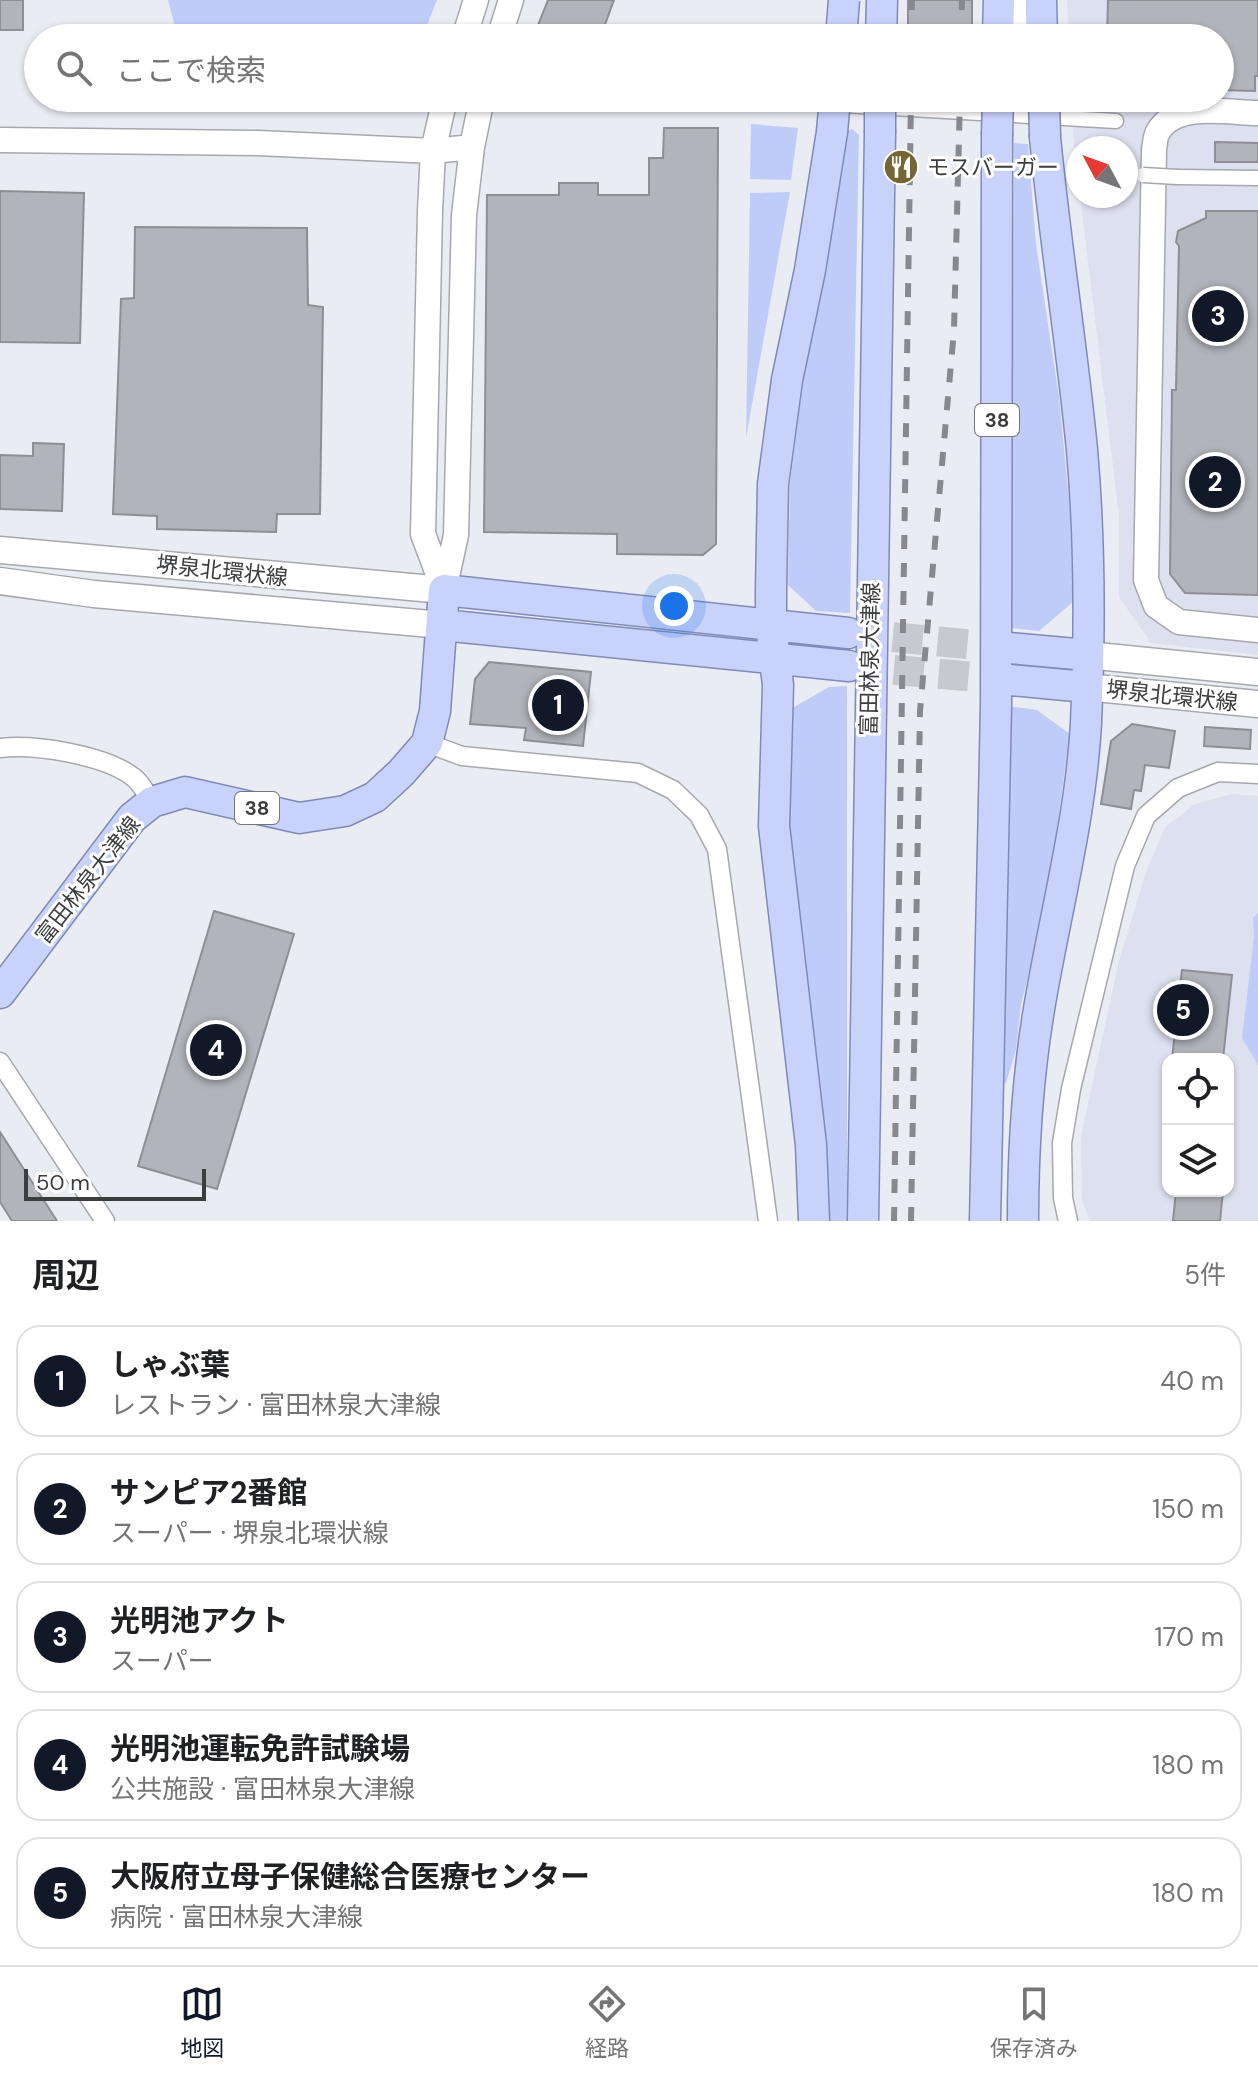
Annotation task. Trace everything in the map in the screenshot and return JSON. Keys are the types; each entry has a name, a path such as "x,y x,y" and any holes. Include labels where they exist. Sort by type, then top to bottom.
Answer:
{"main road":[{"path":"881,24 882,0"},
{"path":"999,0 1013,24"},
{"path":"1027,24 1041,0"},
{"path":"814,1221 811,1145 774,826 777,660 771,626 775,469 787,380 810,270 834,112"},
{"name":"富田林泉大津線","path":"863,1221 880,112"},
{"name":"38","path":"985,1221 996,689 998,112"},
{"path":"1023,1221 1023,1139 1029,1080 1041,994 1075,828 1086,724 1087,529 1081,449 1054,231 1044,112"},
{"name":"堺泉北環状線","path":"0,550 444,590"},
{"name":"堺泉北環状線","path":"0,581 94,594 442,625"},
{"name":"富田林泉大津線","path":"0,993 132,818 152,802 185,792 299,818 345,811 375,797 427,743 435,711 444,590 848,633"},
{"name":"富田林泉大津線","path":"442,625 849,666"},
{"path":"1009,648 1087,655"},
{"name":"堺泉北環状線","path":"1087,655 1258,672"},
{"path":"1010,680 1086,687"},
{"name":"堺泉北環状線","path":"1086,687 1258,704"}],"street":[{"path":"468,24 476,0"},
{"path":"503,24 511,0"},
{"path":"836,18 858,17 859,0"},
{"path":"1019,0 1020,24"},
{"path":"442,112 433,151 423,534 444,590"},
{"path":"444,590 456,535 464,215 479,112"},
{"path":"962,112 1116,121"},
{"path":"1258,113 1190,112 1172,117 1158,132 1154,150 1146,580 1156,606 1179,622 1258,630"},
{"path":"0,140 258,143 433,151 472,147"},
{"path":"1143,175 1258,178"},
{"path":"427,743 462,756 638,773 673,790 699,815 717,849 768,1221"},
{"path":"0,748 21,745 105,761 135,778 152,802"},
{"path":"1068,1221 1063,1198 1062,1157 1067,1116 1117,896 1130,853 1146,816 1178,788 1218,772 1258,774"},
{"path":"0,1062 105,1221"}],"shaded area":[{"path":"168,0 437,0 428,24 174,24"},
{"path":"1067,0 1258,0 1258,655 1151,643 1119,597 1119,516 1081,208 1138,208 1138,136 1073,136 1073,112 1234,112 1234,24 1068,24"},
{"path":"751,124 798,128 791,180 750,179"},
{"path":"852,129 859,135 850,613 816,611 788,585 790,484 803,381 831,233 843,133"},
{"path":"1014,143 1028,144 1036,244 1059,397 1071,521 1073,602 1039,631 1011,628"},
{"path":"790,192 746,438 750,193"},
{"path":"847,686 847,1221 828,1221 782,812 787,711 829,687"},
{"path":"1008,706 1037,710 1070,734 1047,898 1021,1005 1016,1050 1006,1083 997,1087"},
{"path":"1232,794 1258,796 1258,1221 1090,1221 1082,1200 1081,1136 1119,961 1146,872 1165,827 1195,804"},
{"path":"1258,913 1258,1065 1242,1038 1254,937 1253,918"}],"building":[{"path":"0,0 23,0 23,30 0,30"},
{"path":"548,0 614,0 605,24 539,24"},
{"path":"908,0 972,0 972,24 908,24"},
{"path":"1108,0 1258,0 1258,76 1255,76 1255,91 1234,90 1234,24 1107,24"},
{"path":"664,128 718,128 716,544 703,555 617,554 617,534 484,532 487,195 559,195 559,183 598,183 598,195 649,195 649,158 663,158"},
{"path":"1215,142 1258,143 1258,162 1215,162"},
{"path":"0,191 84,193 80,343 0,342"},
{"path":"1206,211 1258,211 1258,595 1185,593 1170,574 1172,390 1176,390 1179,246 1176,242 1178,231 1206,218"},
{"path":"135,227 307,228 308,305 323,307 320,514 277,514 276,532 157,529 157,516 113,514 121,299 134,298"},
{"path":"33,443 64,444 62,511 0,509 0,455 33,456"},
{"path":"489,662 591,672 583,746 524,740 526,728 470,724 475,679"},
{"path":"1132,724 1175,731 1169,768 1145,765 1141,791 1134,790 1131,809 1101,804 1111,741"},
{"path":"1205,727 1251,730 1250,749 1204,746"},
{"path":"214,911 294,934 217,1189 138,1166"},
{"path":"1182,970 1232,975 1224,1053 1173,1053"},
{"path":"0,1132 57,1221 12,1221 0,1202"},
{"path":"1175,1197 1222,1197 1220,1221 1173,1221"}],"tunnel":[{"path":"848,633 1009,648"},
{"path":"849,666 1010,680"}],"railway":[{"path":"911,24 912,0"},
{"path":"961,24 962,0"},
{"path":"894,1221 911,112"},
{"path":"911,1221 920,711 954,330 960,112"}],"place":[{"name":"モスバーガー","path":"901,167"},
{"name":"光明池アクト","path":"1218,316"},
{"name":"サンピア2番館","path":"1215,482"},
{"name":"しゃぶ葉","path":"558,705"},
{"name":"大阪府立母子保健総合医療センター","path":"1183,1010"},
{"name":"光明池運転免許試験場","path":"216,1050"}]}
